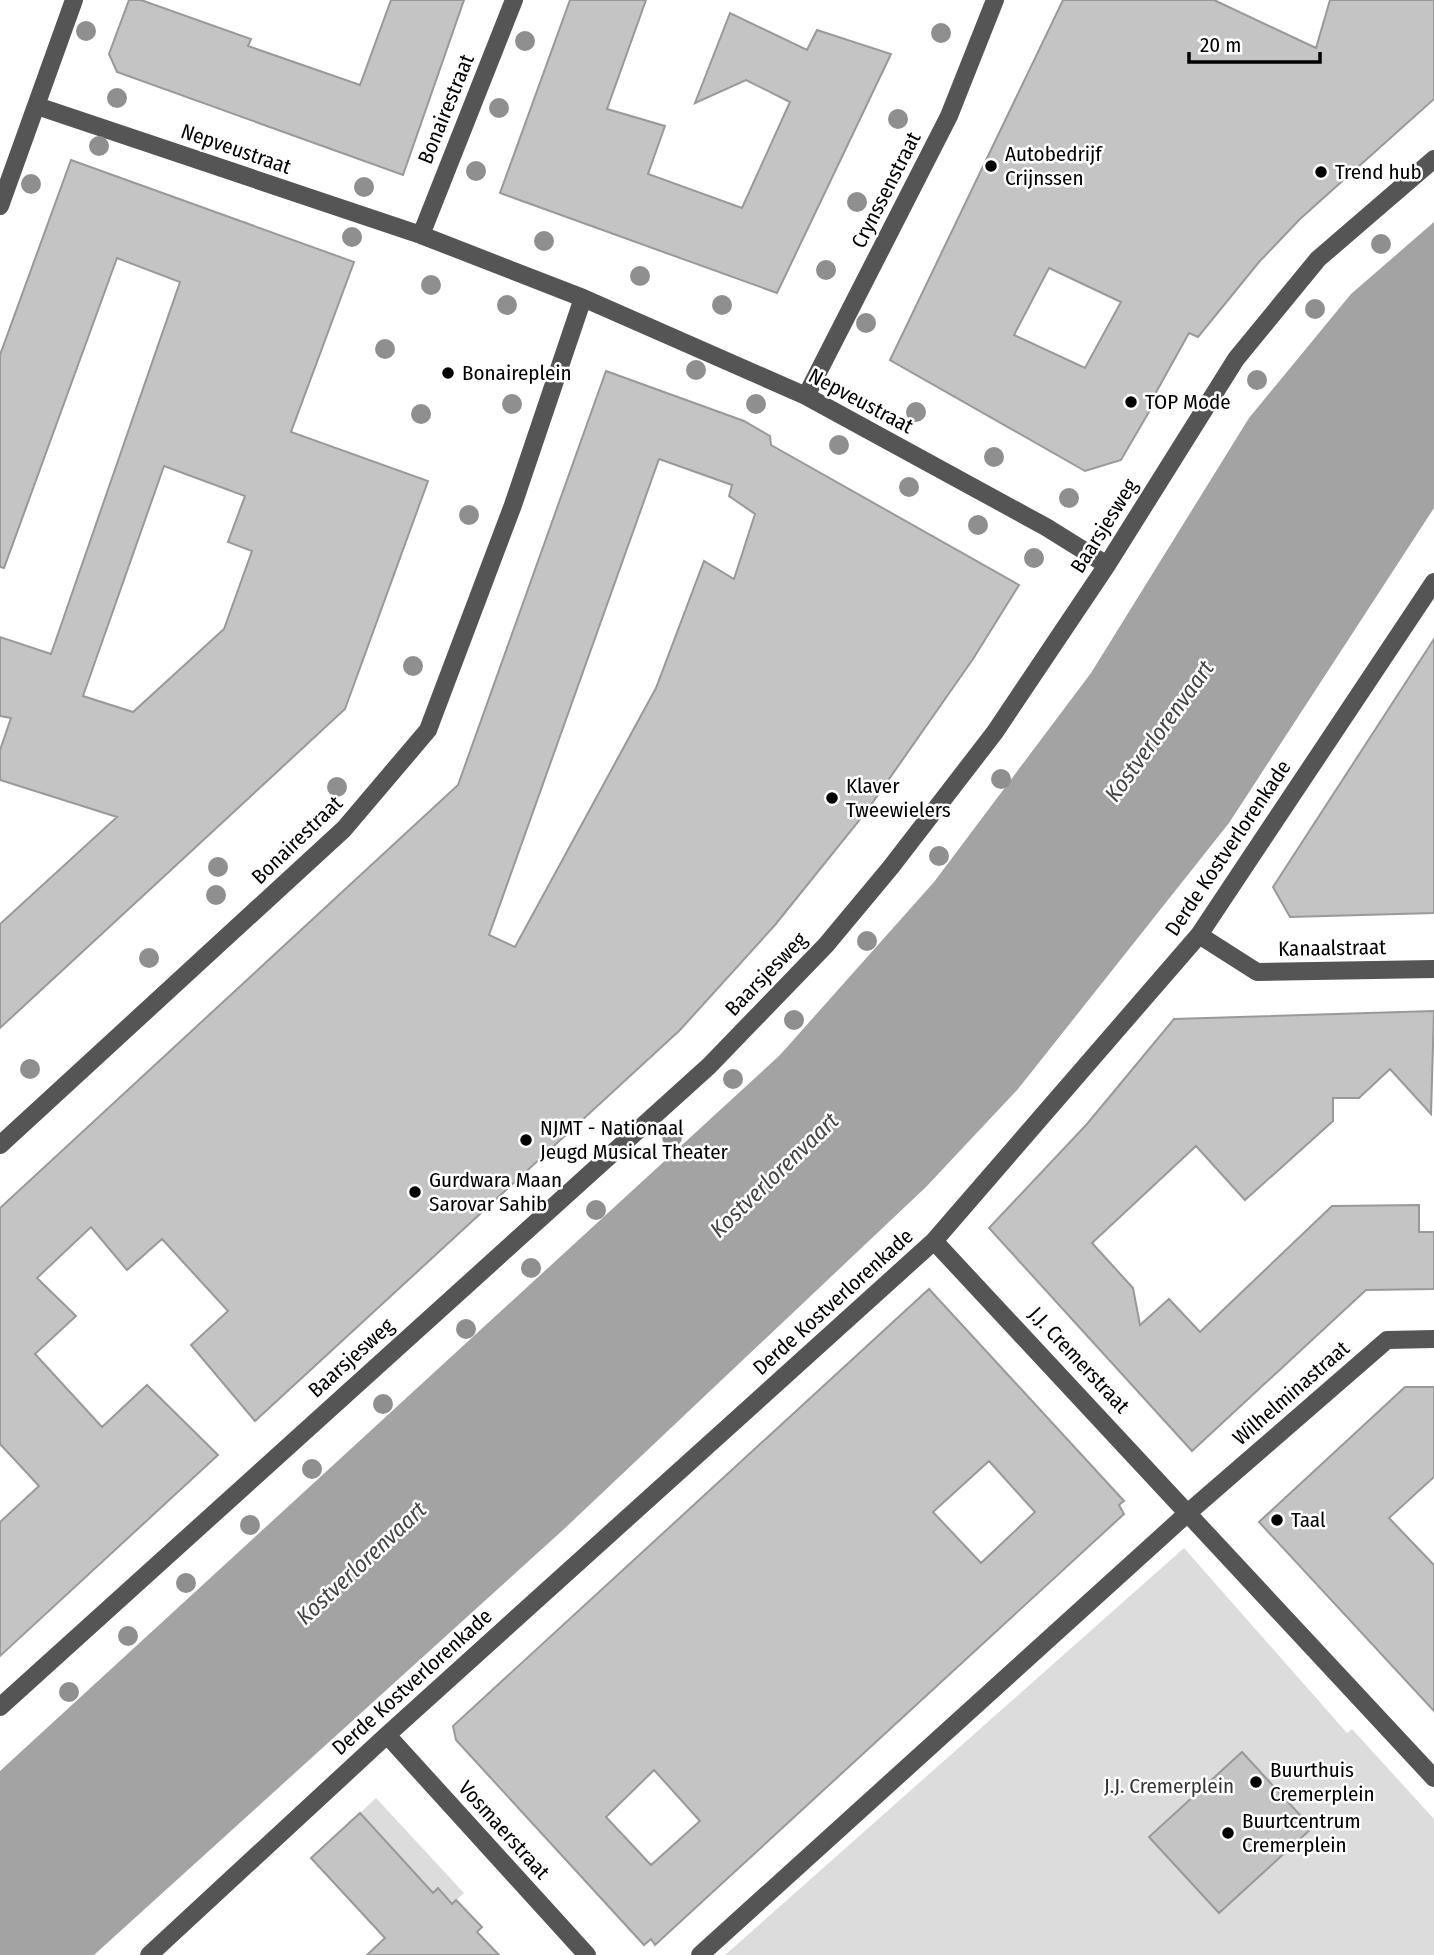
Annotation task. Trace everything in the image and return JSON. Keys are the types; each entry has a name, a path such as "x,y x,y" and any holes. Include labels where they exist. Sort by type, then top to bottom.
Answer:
{"street":[{"path":"0,206 74,0"},
{"name":"Bonairestraat","path":"421,235 514,0"},
{"name":"Crynssenstraat","path":"806,396 949,116 995,0"},
{"name":"Nepveustraat","path":"37,106 421,235"},
{"name":"Baarsjesweg","path":"0,1707 718,1056 826,945 891,867 995,732 1107,565 1236,359 1318,259 1434,159"},
{"path":"421,235 583,298"},
{"name":"Nepveustraat","path":"583,298 806,396 1046,527 1107,565"},
{"name":"Bonairestraat","path":"3,1136 344,830 428,730 513,505 583,298"},
{"name":"Derde Kostverlorenkade","path":"149,1955 387,1735 934,1241 1199,935 1434,582"},
{"name":"Kanaalstraat","path":"1199,935 1257,972 1434,970"},
{"name":"J.J. Cremerstraat","path":"934,1241 1190,1511"},
{"name":"Wilhelminastraat","path":"1190,1511 1387,1340 1434,1339"},
{"path":"700,1955 1190,1511 1434,1777"},
{"name":"Vosmaerstraat","path":"387,1735 587,1955"}],"green space":[{"name":"J.J. Cremerplein","path":"1184,1548 1347,1733 1352,1729 1434,1819 1434,1955 725,1955"},
{"path":"376,1798 464,1893 452,1904 438,1889 433,1893 360,1813"}],"water":[{"name":"Kostverlorenvaart","path":"1434,222 1434,508 1229,823 1018,1089 926,1187 563,1530 94,1955 0,1955 0,1771 780,1055 934,882 1091,673 1249,418 1351,294"}],"building":[{"path":"129,0 141,0 251,39 248,46 360,85 391,0 464,0 403,175 117,72 109,54"},
{"path":"570,0 646,0 607,109 665,126 648,174 742,208 790,102 746,80 695,103 730,13 807,50 817,30 891,54 777,293 500,193"},
{"path":"1063,0 1214,0 1316,48 1330,0 1434,0 1434,99 1300,219 1259,262 1198,337 1189,333 1154,396 1157,398 1121,460 1085,471 890,360","holes":["1049,268 1121,302 1085,368 1014,335"]},
{"path":"71,160 354,262 291,432 428,481 345,709 0,1028 0,924 117,817 0,780 0,750 11,718 0,716 0,637 51,654 180,282 117,258 4,568 0,567 0,355","holes":["164,466 245,496 228,542 252,551 224,629 133,712 83,696"]},
{"path":"606,371 744,421 770,436 771,445 1019,585 973,659 866,812 775,925 680,1030 255,1421 191,1345 228,1311 162,1239 127,1270 91,1227 37,1278 76,1316 35,1354 102,1427 147,1385 218,1455 0,1656 0,1522 39,1486 0,1444 0,1208 458,785","holes":["659,459 732,485 729,496 755,514 734,579 704,561 656,688 515,947 489,935"]},
{"path":"1434,639 1434,913 1290,917 1273,887"},
{"path":"1434,1011 1431,1114 1390,1069 1359,1098 1333,1098 1333,1121 1245,1200 1196,1146 1092,1243 1133,1288 1140,1325 1169,1299 1200,1332 1332,1206 1419,1205 1419,1232 1434,1232 1434,1289 1366,1290 1192,1451 989,1228 1087,1124 1174,1019"},
{"path":"929,1289 1124,1501 1119,1505 1124,1514 655,1945 651,1939 644,1945 456,1740 453,1726","holes":["989,1461 1035,1512 981,1563 933,1512","654,1770 700,1821 651,1865 606,1817"]},
{"path":"1405,1387 1434,1387 1434,1477 1389,1518 1434,1565 1434,1711 1259,1522"},
{"name":"Buurtcentrum Cremerplein","path":"1242,1752 1312,1828 1219,1913 1149,1837"},
{"path":"360,1813 433,1893 438,1888 452,1904 456,1900 482,1927 477,1932 499,1955 367,1955 385,1938 311,1858"}],"place":[{"name":"Autobedrijf Crijnssen","path":"991,166"},
{"name":"Trend hub","path":"1321,172"},
{"name":"Bonaireplein","path":"448,373"},
{"name":"TOP Mode","path":"1131,402"},
{"name":"Klaver Tweewielers","path":"832,798"},
{"name":"NJMT - Nationaal Jeugd Musical Theater","path":"526,1140"},
{"name":"Gurdwara Maan Sarovar Sahib","path":"415,1192"},
{"name":"Taal","path":"1277,1520"},
{"name":"Buurthuis Cremerplein","path":"1256,1782"},
{"name":"Buurtcentrum Cremerplein","path":"1228,1833"}]}
